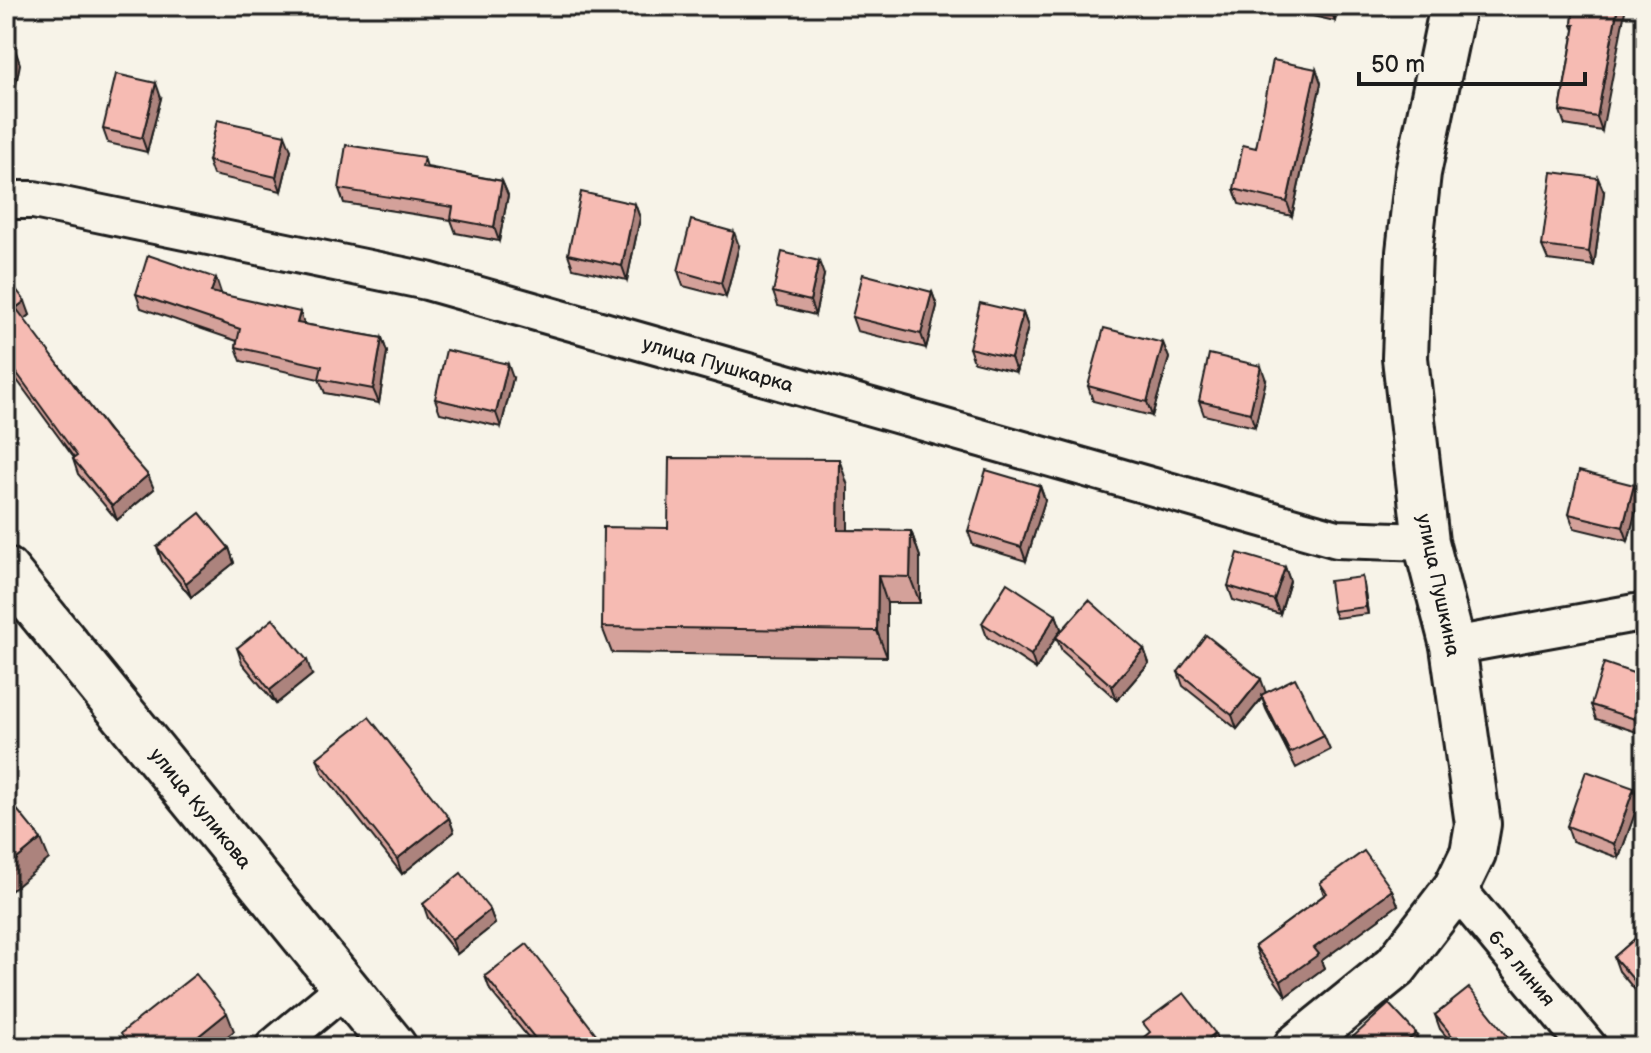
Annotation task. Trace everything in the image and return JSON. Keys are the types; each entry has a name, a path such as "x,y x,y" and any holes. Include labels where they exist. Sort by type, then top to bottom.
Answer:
{"street":[{"name":"улица Пушкина","path":"1296,1047 1396,966 1456,888 1473,853 1478,824 1453,646 1426,542 1405,358 1409,252 1418,173 1453,6"},
{"name":"улица Пушкарка","path":"6,200 34,200 427,281 1337,539 1426,542"},
{"name":"улица Куликова","path":"6,570 394,1047"},
{"path":"1453,646 1635,613 1645,616"},
{"name":"6-я линия","path":"1456,888 1588,1047"},
{"path":"274,1047 347,986"}],"building":[{"path":"1574,6 1618,6 1597,117 1560,111 1575,25 1572,25"},
{"path":"6,48 15,49 6,96"},
{"path":"1273,60 1316,69 1287,202 1234,189 1243,145 1256,148"},
{"path":"116,74 156,83 142,138 103,129"},
{"path":"217,120 285,135 276,177 208,161"},
{"path":"346,145 424,157 422,167 502,181 494,227 451,219 453,207 339,189"},
{"path":"1552,172 1598,178 1589,252 1542,246"},
{"path":"581,192 635,204 622,266 568,254"},
{"path":"691,220 734,232 721,283 678,271"},
{"path":"782,252 819,261 810,301 773,292"},
{"path":"148,255 216,278 211,292 300,312 297,323 382,338 373,389 319,379 322,366 236,347 240,329 136,294"},
{"path":"863,274 932,292 921,334 852,317"},
{"path":"6,276 25,301 16,308 108,430 148,475 112,506 73,459 77,456 6,358"},
{"path":"980,303 1023,313 1011,358 969,348"},
{"path":"1104,328 1163,343 1147,402 1088,386"},
{"path":"446,350 508,364 496,413 435,399"},
{"path":"1209,354 1261,366 1250,413 1199,401"},
{"path":"669,458 839,459 838,530 911,531 910,577 878,576 877,631 602,627 603,527 668,528"},
{"path":"986,470 1040,486 1021,547 968,531"},
{"path":"1579,471 1634,485 1623,527 1569,514"},
{"path":"200,513 229,548 186,583 157,547"},
{"path":"1238,553 1285,567 1274,600 1228,586"},
{"path":"1362,577 1366,607 1333,611 1329,581"},
{"path":"1007,583 1056,615 1031,655 982,623"},
{"path":"1089,600 1144,649 1112,686 1056,637"},
{"path":"273,619 307,660 270,690 237,648"},
{"path":"1206,635 1261,679 1232,715 1178,672"},
{"path":"1604,663 1645,677 1635,719 1591,705"},
{"path":"1295,678 1324,736 1290,753 1261,695"},
{"path":"369,717 449,818 397,859 317,758"},
{"path":"1586,771 1634,788 1614,844 1567,826"},
{"path":"6,796 41,839 6,868"},
{"path":"1364,851 1392,890 1314,948 1319,954 1281,981 1255,946 1327,893 1320,883"},
{"path":"461,873 490,910 452,940 423,904"},
{"path":"1645,930 1645,993 1614,957"},
{"path":"527,944 606,1047 542,1047 485,976"},
{"path":"196,974 227,1013 185,1047 112,1047 124,1037 121,1033"},
{"path":"1469,988 1509,1038 1498,1047 1461,1047 1435,1015"},
{"path":"1184,993 1215,1033 1198,1047 1132,1047 1150,1032 1143,1023"},
{"path":"1389,1004 1416,1033 1401,1047 1342,1047"}]}
